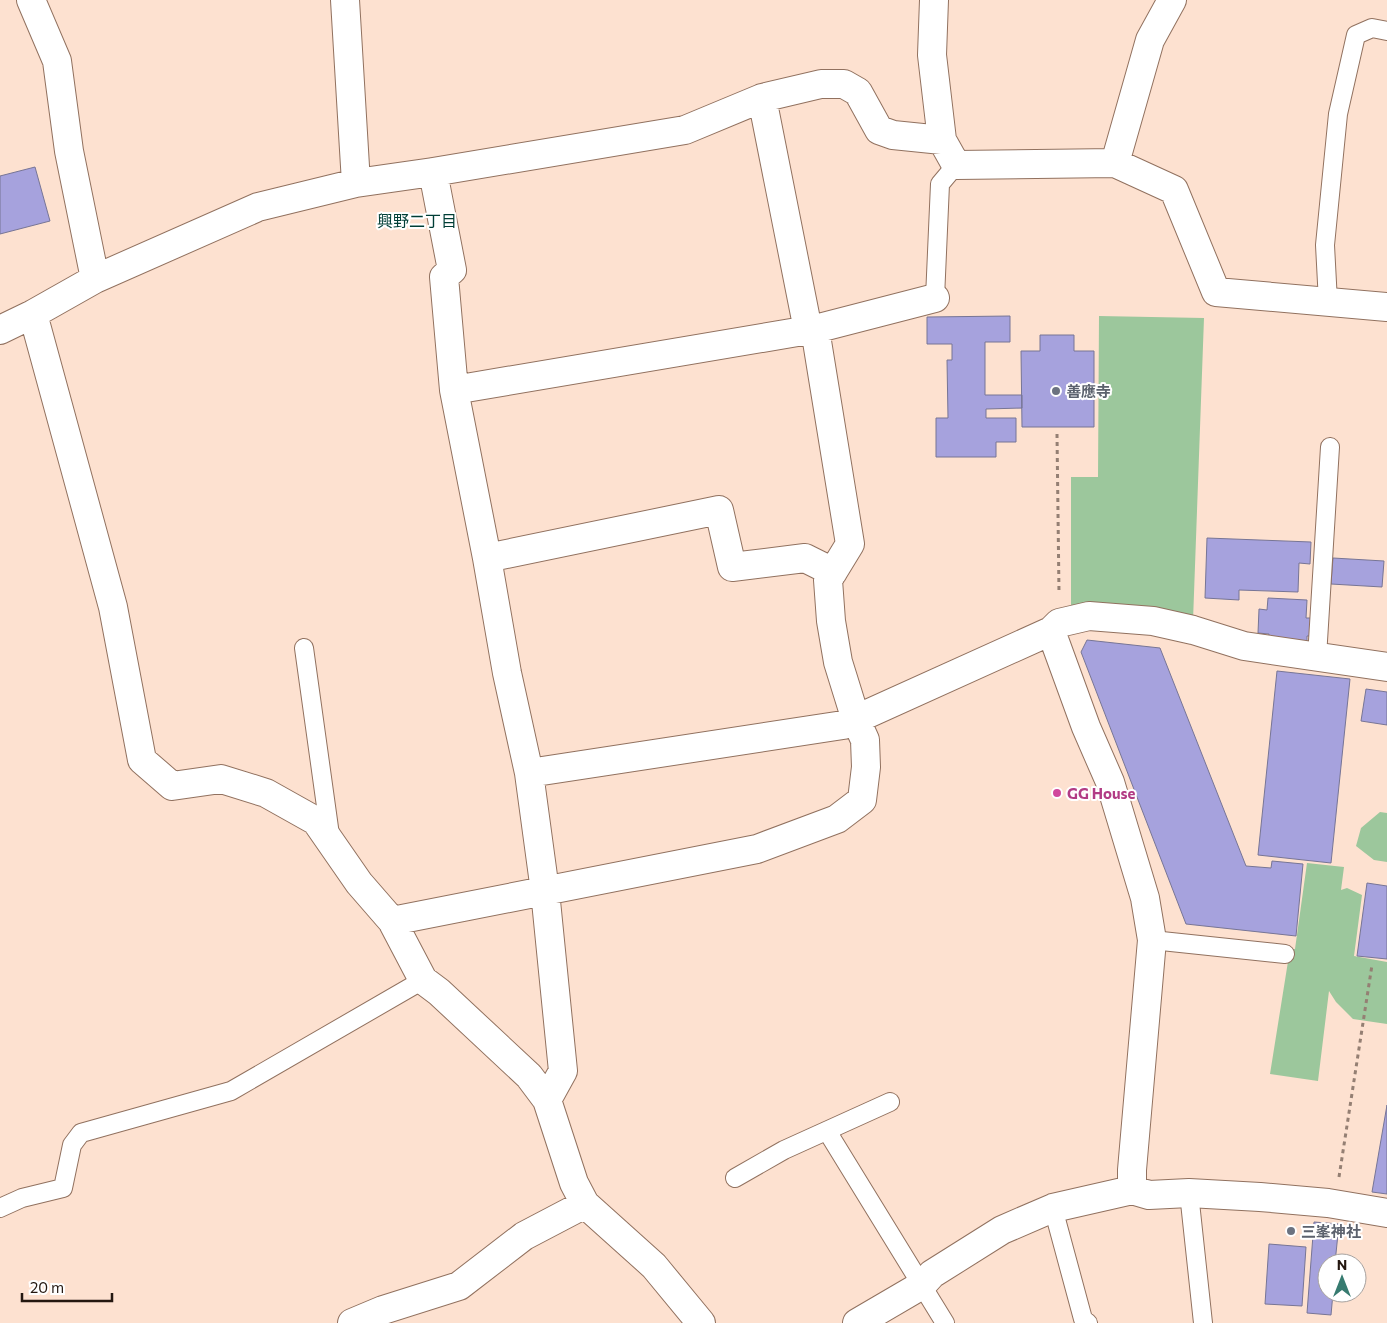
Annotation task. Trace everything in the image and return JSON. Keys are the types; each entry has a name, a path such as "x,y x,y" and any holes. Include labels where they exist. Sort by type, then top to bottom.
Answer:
{"street":[{"path":"30,0 57,61 69,151 95,279"},
{"path":"345,0 356,183"},
{"path":"934,0 932,55 942,140 956,165 1115,163 1174,190 1216,292 1387,307"},
{"path":"1115,163 1150,40 1172,0"},
{"path":"0,330 33,314 95,279 258,207 356,183 685,130 762,98 821,84 844,84 858,92 879,130 893,135 942,140"},
{"path":"392,921 757,849 837,819 862,800 866,767 865,740 856,720 838,662 831,621 828,580 850,544 812,330 762,98"},
{"path":"433,172 452,270 444,277 454,390 487,558 507,673 529,773 545,891 563,1071 547,1100"},
{"path":"454,390 812,330 935,298"},
{"path":"33,314 113,607 142,760 172,786 221,779 266,793 316,821 359,883 392,921 423,980 439,992 529,1076 547,1100 574,1182 585,1204 654,1266 702,1323"},
{"path":"487,558 719,510 732,567 805,558 832,572"},
{"path":"529,773 843,725 1055,627 1089,616 1153,621 1193,630 1244,646 1387,667"},
{"path":"1055,627 1086,727 1110,782 1145,898 1152,940 1132,1170 1132,1190"},
{"path":"857,1323 922,1285 932,1274 1002,1230 1053,1208 1132,1190 1150,1194 1189,1193 1328,1203 1387,1214"},
{"path":"352,1323 383,1310 458,1286 524,1236 585,1204"}],"lane":[{"path":"1328,302 1326,245 1338,114 1356,35 1372,28 1387,31"},
{"path":"935,298 940,184 956,165"},
{"path":"1317,657 1330,447"},
{"path":"304,648 331,843"},
{"path":"1152,940 1285,954"},
{"path":"0,1208 22,1198 63,1188 72,1145 81,1133 231,1091 423,980"},
{"path":"735,1178 784,1150 890,1102"},
{"path":"827,1131 945,1323"},
{"path":"1189,1193 1203,1323"},
{"path":"1053,1208 1083,1318 1088,1323"}],"path":[{"path":"1055,627 1057,434"},
{"path":"1339,1180 1372,965"}],"green space":[{"path":"1099,316 1204,318 1193,621 1071,606 1071,477 1098,477"},
{"path":"1380,812 1387,813 1387,862 1374,860 1356,846 1361,828"},
{"path":"1307,863 1344,867 1341,890 1347,888 1362,895 1354,956 1387,962 1387,1024 1353,1019 1336,1002 1329,991 1318,1081 1270,1074 1290,949 1295,949"}],"building":[{"path":"35,167 50,221 0,234 0,176"},
{"path":"1010,316 1010,342 985,342 985,395 1022,395 1022,408 986,409 986,418 1016,418 1016,442 996,442 996,457 936,457 936,418 948,418 947,360 952,360 952,344 927,344 927,317"},
{"path":"1040,335 1074,335 1074,351 1094,351 1094,427 1022,427 1021,351 1040,351"},
{"path":"1207,538 1311,542 1310,564 1299,563 1298,592 1239,590 1239,600 1205,598"},
{"path":"1333,558 1384,561 1382,587 1331,584"},
{"path":"1268,598 1307,600 1306,618 1312,618 1312,636 1307,636 1307,643 1268,641 1269,634 1258,633 1259,609 1267,610"},
{"path":"1087,640 1160,648 1246,866 1271,868 1272,861 1303,864 1296,936 1186,924 1081,652"},
{"path":"1277,671 1350,679 1331,863 1258,855"},
{"path":"1366,689 1387,692 1387,725 1361,721"},
{"path":"1367,883 1387,886 1387,959 1357,956"},
{"path":"1387,1105 1387,1194 1372,1192"},
{"path":"1314,1222 1339,1224 1336,1253 1317,1253 1317,1303 1332,1303 1331,1315 1307,1313"},
{"path":"1269,1244 1306,1247 1302,1306 1265,1304"}],"place":[{"name":"善應寺","path":"1056,391"},
{"name":"GG House","path":"1057,793"},
{"name":"三峯神社","path":"1291,1231"}],"district":[{"name":"興野二丁目","path":"417,220"}]}
